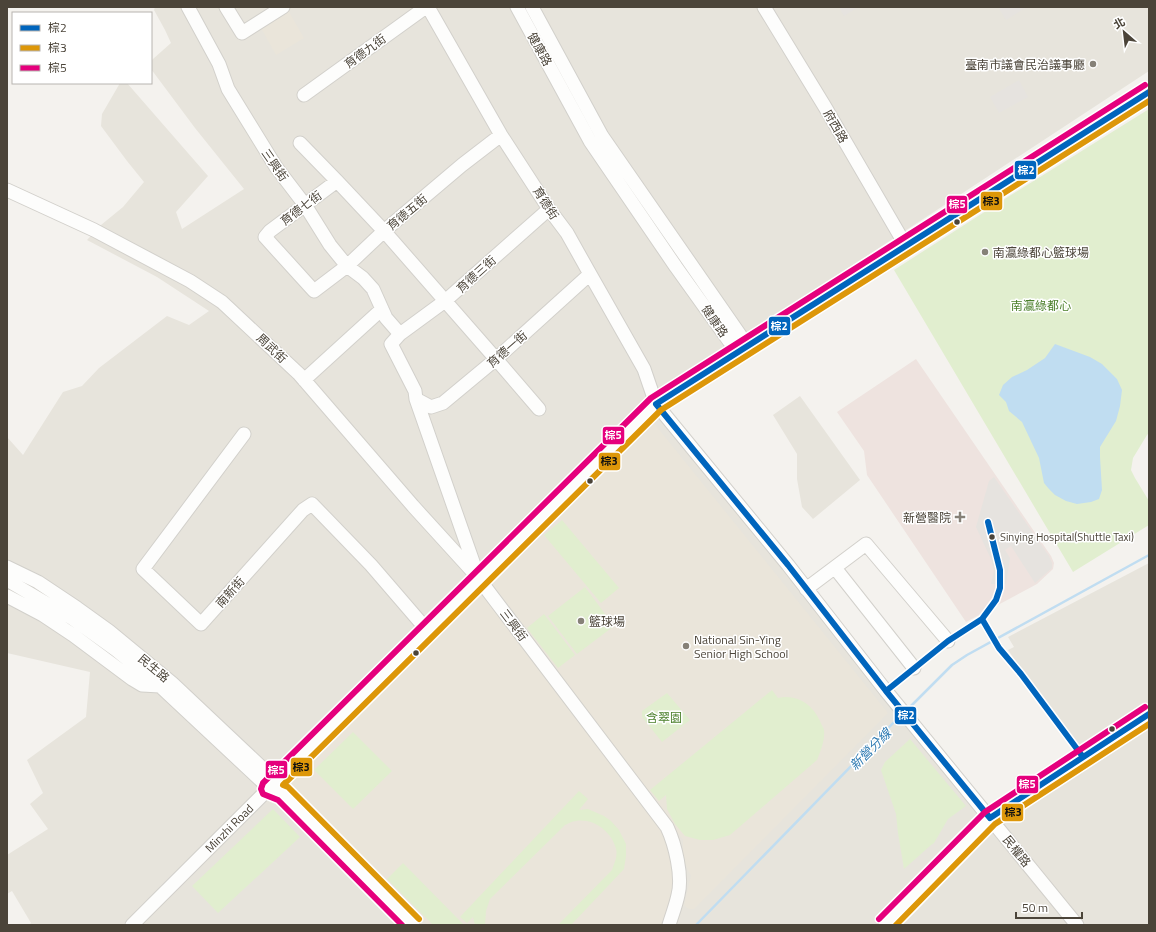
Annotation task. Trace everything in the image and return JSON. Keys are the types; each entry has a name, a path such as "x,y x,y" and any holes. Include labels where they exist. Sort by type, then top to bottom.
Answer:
{"street":[{"name":"三興街","path":"188,7 219,64 228,89 276,167 305,205 330,245 347,266 364,278 373,289 386,318 400,334 391,344 415,392 416,399 479,579 667,828 673,844 680,884 679,894 669,925"},
{"path":"226,7 242,33 283,7"},
{"name":"育德九街","path":"304,95 427,7"},
{"name":"育德街","path":"427,7 501,136 549,209 567,233 644,370 656,404"},
{"name":"健康路","path":"517,7 590,141 676,267 729,341 741,350"},
{"name":"健康路","path":"532,7 602,136 740,335 741,350"},
{"name":"府西路","path":"764,7 825,107 906,246"},
{"path":"656,404 1149,92"},
{"path":"570,105 582,98"},
{"name":"育德五街","path":"314,291 347,266 462,165 501,136"},
{"path":"300,143 384,232 539,409"},
{"name":"育德七街","path":"314,291 265,237 270,231 337,181"},
{"name":"周武街","path":"7,190 94,230 190,281 222,302 289,364 304,380 413,506 479,579"},
{"name":"育德三街","path":"400,334 445,302 549,209"},
{"name":"育德一街","path":"416,399 431,407 443,404 496,359 590,274"},
{"path":"304,380 382,309"},
{"name":"Minzhi Road","path":"132,925 272,784 656,404"},
{"name":"民權路","path":"656,404 1077,925"},
{"name":"南新街","path":"244,434 143,569 201,624 303,510 312,504 371,565 427,630"},
{"path":"806,589 866,544 948,641"},
{"name":"民生路","path":"7,567 38,582 109,631 172,683 272,784"},
{"path":"835,568 914,668"},
{"name":"民生路","path":"7,580 73,619 116,650 160,686 282,793 413,925"},
{"name":"民生路","path":"7,596 43,614 142,685 160,686"},
{"path":"885,925 990,818 1149,714"}],"shaded area":[{"path":"155,7 1149,7 1149,71 656,394 986,819 1078,757 1043,697 1041,697 1008,650 1014,647 1008,637 1149,563 1149,925 29,925 31,923 12,891 7,894 7,855 48,829 30,804 43,793 27,760 86,717 90,672 7,653 7,437 23,455 63,392 82,386 99,368 167,316 189,325 209,311 157,277 87,240 101,225 123,207 144,182 101,126 102,114 119,84 128,84 208,176 176,212 182,229 244,189 195,128 152,70 153,59 171,43 154,10"},
{"path":"839,7 858,7 844,16"},
{"path":"998,7 1027,7 1006,20"},
{"path":"288,10 304,38 276,55 261,28"},
{"path":"1019,80 1028,97 999,113 990,97"},
{"name":"新營醫院","path":"916,359 1051,556 1054,563 1053,569 1037,584 966,622 867,475 864,451 837,412"},
{"path":"800,396 860,480 813,519 802,507 797,479 797,454 773,415"},
{"name":"National Sin-Ying Senior High School","path":"652,421 888,713 694,909 687,908 684,905 691,876 683,859 683,840 488,578"},
{"path":"994,477 1049,556 1052,563 1052,568 1035,583 1011,546 1005,550 1010,558 1006,584 991,584 994,571 991,559 976,527 989,481"},
{"path":"479,591 669,840 682,883 661,925 428,925 287,783"}],"green space":[{"name":"南瀛綠都心","path":"1149,109 1149,433 1133,458 1131,470 1149,501 1149,525 1073,572 894,270"},
{"path":"562,520 619,588 601,603 544,535"},
{"name":"籃球場","path":"585,587 614,626 577,654 548,616"},
{"path":"544,614 575,655 558,668 527,628"},
{"path":"772,690 778,698 785,697 798,699 808,705 817,715 824,729 824,738 817,760 730,835 713,840 700,840 685,836 675,824 667,809 666,795 659,801 650,790"},
{"name":"含翠園","path":"667,693 690,720 662,742 642,717 642,711"},
{"path":"353,732 392,771 353,809 314,770"},
{"path":"910,739 966,806 948,819 934,843 904,869 896,814 881,770 885,762"},
{"path":"579,791 588,799 579,810 588,809 604,816 619,830 626,844 624,869 571,925 558,925 612,870 616,857 614,843 606,832 596,824 583,821 573,821 565,825 490,899 486,911 485,925 475,925 473,917 467,923 460,917"},
{"path":"273,809 300,837 218,913 192,886"},
{"path":"403,863 464,925 433,925 387,879"}],"water":[{"path":"1055,344 1090,357 1102,364 1117,379 1122,390 1116,421 1100,447 1102,490 1099,499 1091,502 1077,504 1066,501 1055,495 1049,489 1044,483 1039,458 1022,422 1009,411 1006,402 999,395 1003,385 1012,377 1027,370 1045,358"}],"waterway":[{"name":"新營分線","path":"907,710 952,665 967,655 1149,555"},
{"name":"新營分線","path":"696,925 900,716"}],"transit line":[{"name":"棕5","path":"402,925 278,800 263,794 261,789 263,783 651,398 1145,85"},
{"name":"棕2","path":"656,404 1149,92"},
{"name":"棕3","path":"419,919 288,787 283,785 661,410 1149,101"},
{"name":"棕2","path":"656,404 788,565 886,691 990,818"},
{"name":"棕2","path":"886,691 948,641 982,619 996,600 1000,588 1000,570 988,522"},
{"name":"棕2","path":"982,619 999,648 1021,674 1083,757"},
{"name":"棕5","path":"879,919 985,812 1145,707"},
{"name":"棕2","path":"990,818 1149,714"},
{"name":"棕3","path":"896,925 995,824 1149,724"}],"place":[{"name":"臺南市議會民治議事廳","path":"1093,64"},
{"name":"南瀛綠都心籃球場","path":"985,252"},
{"name":"新營醫院","path":"960,517"},
{"name":"Sinying Hospital(Shuttle Taxi)","path":"992,537"},
{"name":"籃球場","path":"581,621"},
{"name":"National Sin-Ying Senior High School","path":"686,646"}]}
